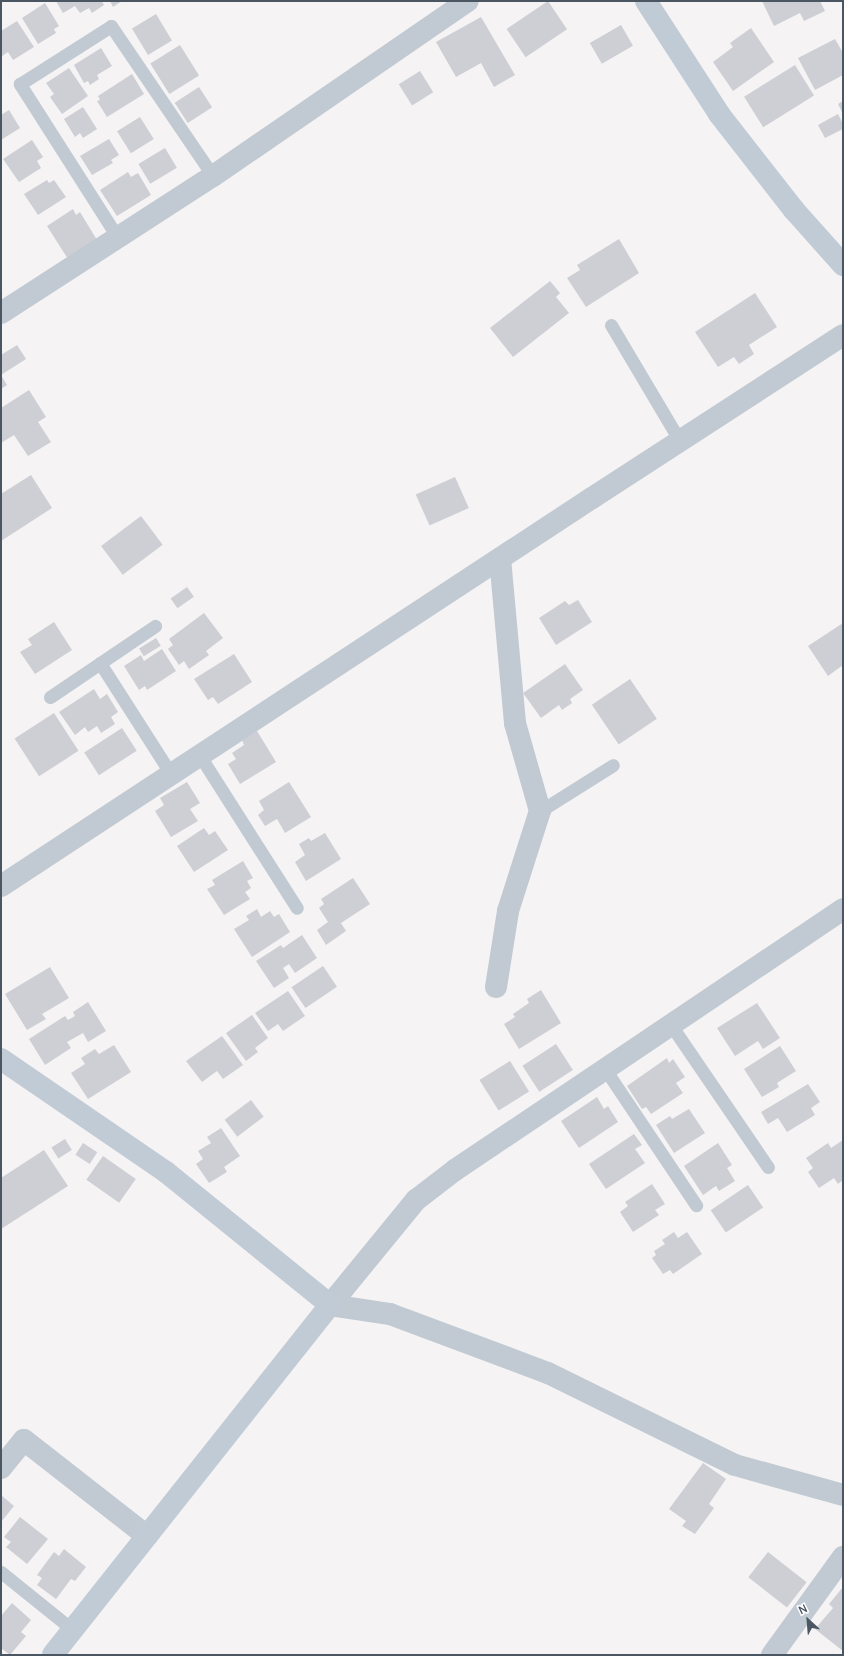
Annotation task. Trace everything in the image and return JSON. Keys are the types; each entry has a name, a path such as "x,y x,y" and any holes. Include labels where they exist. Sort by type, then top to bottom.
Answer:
{"street":[{"path":"1,313 213,176 468,1"},
{"path":"646,1 719,114 794,210 843,265"},
{"path":"1,886 500,558 843,335"},
{"path":"496,987 508,912 540,811 515,723 500,558"},
{"path":"53,1655 330,1305 416,1200 455,1170 843,909"},
{"path":"1,1059 166,1172 330,1305 390,1314 548,1373 735,1465 843,1495"},
{"path":"1,1468 24,1440 147,1536"},
{"path":"772,1655 843,1557"}],"lane":[{"path":"118,238 20,84 111,26 213,176"},
{"path":"611,326 680,441"},
{"path":"50,697 155,626"},
{"path":"100,663 171,774"},
{"path":"200,756 297,908"},
{"path":"540,811 613,765"},
{"path":"671,1024 768,1167"},
{"path":"606,1069 696,1205"},
{"path":"1,1572 73,1630"}],"building":[{"path":"56,1 102,1 104,5 92,13 89,8 80,13 75,6 63,13"},
{"path":"110,1 122,1 113,7"},
{"path":"548,1 567,29 526,57 507,29"},
{"path":"762,1 820,1 825,11 804,21 800,13 774,26"},
{"path":"45,3 59,26 54,29 56,33 38,44 22,18"},
{"path":"156,14 172,41 148,55 132,28"},
{"path":"481,17 515,75 494,87 481,63 456,77 436,42"},
{"path":"17,21 34,47 13,60 8,52 2,56 1,31"},
{"path":"621,25 633,46 602,64 590,43"},
{"path":"751,28 774,62 733,91 713,62 733,47 730,43"},
{"path":"835,39 843,53 843,75 815,90 798,58"},
{"path":"180,45 199,76 169,94 150,64"},
{"path":"101,48 112,66 97,75 99,79 90,85 88,81 84,83 74,65"},
{"path":"795,65 814,96 763,127 744,97"},
{"path":"69,68 88,96 62,114 50,97 54,94 46,83"},
{"path":"420,71 433,92 412,105 399,84"},
{"path":"132,74 144,94 107,117 97,101 100,100 98,96"},
{"path":"199,87 212,107 188,123 175,103"},
{"path":"843,101 843,114 838,104"},
{"path":"83,107 97,129 83,138 80,133 75,137 64,119"},
{"path":"9,110 20,128 1,140 1,115"},
{"path":"838,114 843,124 843,129 825,138 818,125"},
{"path":"140,117 154,139 131,153 117,131"},
{"path":"109,139 119,155 111,160 113,163 92,175 80,156"},
{"path":"32,140 43,157 37,161 41,168 19,182 3,159"},
{"path":"165,148 177,168 150,184 138,164"},
{"path":"128,172 131,177 138,173 151,195 117,216 100,190"},
{"path":"47,180 49,183 54,180 66,197 38,215 24,194"},
{"path":"73,209 76,215 80,212 97,240 68,259 47,226"},
{"path":"619,239 639,273 586,307 567,278 580,270 577,265"},
{"path":"550,281 560,293 556,297 569,313 513,357 490,328"},
{"path":"755,293 777,327 749,345 754,354 739,364 734,357 718,367 695,332"},
{"path":"17,345 26,359 1,375 1,355"},
{"path":"1,375 7,385 1,389"},
{"path":"29,390 46,417 38,422 51,442 28,456 14,435 1,443 1,408"},
{"path":"31,475 52,508 1,541 1,494"},
{"path":"455,477 469,508 430,526 416,494"},
{"path":"141,516 163,545 123,575 101,546"},
{"path":"187,587 194,597 177,608 171,598"},
{"path":"578,600 592,622 556,645 539,618 565,601 569,605"},
{"path":"204,613 223,638 206,651 209,655 189,669 184,661 179,665 168,649 173,645 169,639"},
{"path":"54,622 72,650 35,674 20,652 32,645 28,639"},
{"path":"843,623 843,665 828,676 808,646"},
{"path":"156,638 161,646 144,656 139,649"},
{"path":"162,649 176,671 147,690 145,686 139,690 124,666 141,655 144,661"},
{"path":"234,654 252,682 218,704 213,697 208,700 194,679"},
{"path":"565,664 583,690 570,699 572,703 562,710 559,705 541,718 523,693"},
{"path":"630,679 657,719 619,745 592,705"},
{"path":"94,689 100,699 107,694 118,712 111,717 115,724 101,733 97,726 88,732 85,727 75,735 59,712"},
{"path":"54,713 79,751 39,776 15,739"},
{"path":"122,728 137,751 99,775 84,753"},
{"path":"257,731 276,762 240,784 228,764 236,759 232,753 244,745 242,740"},
{"path":"187,782 200,803 190,809 198,821 171,837 155,811 164,805 160,798"},
{"path":"289,782 311,817 285,833 277,819 265,826 258,815 264,810 259,801"},
{"path":"204,828 209,835 215,831 228,850 194,872 177,846"},
{"path":"325,833 341,859 306,881 295,862 305,855 299,844 309,838 311,841"},
{"path":"243,861 253,878 247,881 251,888 245,892 250,899 224,915 207,889 215,885 212,880"},
{"path":"353,878 370,904 341,923 346,931 326,945 317,930 328,922 319,908 324,904 321,899"},
{"path":"257,909 261,917 270,911 274,917 279,914 290,932 252,957 234,929 249,920 246,916"},
{"path":"302,935 317,958 295,973 289,964 283,968 289,978 274,988 256,961 281,945 283,948"},
{"path":"323,966 337,987 305,1008 291,987"},
{"path":"50,967 69,998 42,1014 46,1019 27,1030 5,994"},
{"path":"541,990 561,1023 519,1049 504,1024 515,1017 513,1014 529,1003 527,999"},
{"path":"288,991 305,1016 283,1031 278,1024 268,1031 255,1013"},
{"path":"88,1002 106,1031 88,1042 83,1033 67,1042 71,1048 45,1065 29,1039 65,1016 68,1020 75,1016 73,1012"},
{"path":"757,1003 780,1038 763,1049 758,1041 735,1056 717,1028"},
{"path":"252,1015 268,1038 255,1048 258,1052 246,1061 226,1033"},
{"path":"222,1036 243,1065 223,1079 217,1071 202,1082 186,1061"},
{"path":"556,1044 573,1070 539,1092 522,1066"},
{"path":"114,1045 131,1072 88,1099 71,1073 85,1064 81,1058 95,1049 99,1054"},
{"path":"780,1046 796,1071 777,1083 779,1087 762,1097 744,1069"},
{"path":"667,1058 669,1063 673,1059 685,1077 676,1083 683,1093 651,1114 646,1107 642,1109 627,1086"},
{"path":"510,1061 529,1092 499,1111 479,1080"},
{"path":"808,1084 820,1102 811,1108 815,1115 787,1132 778,1118 768,1124 761,1112"},
{"path":"597,1097 604,1109 608,1106 618,1122 579,1148 561,1121"},
{"path":"251,1100 264,1117 237,1137 225,1120"},
{"path":"689,1109 705,1133 674,1153 656,1125 670,1116 672,1119"},
{"path":"221,1128 240,1156 224,1167 227,1172 209,1183 196,1164 203,1159 198,1151 211,1143 207,1137"},
{"path":"634,1134 642,1145 635,1149 645,1163 606,1189 589,1164"},
{"path":"65,1139 72,1150 58,1159 51,1147"},
{"path":"843,1140 843,1180 838,1184 834,1178 819,1188 808,1172 813,1168 806,1158 828,1143 831,1148"},
{"path":"83,1143 97,1152 90,1164 75,1155"},
{"path":"718,1143 732,1165 727,1168 735,1181 719,1191 716,1186 703,1195 684,1166"},
{"path":"44,1150 68,1186 1,1229 1,1178"},
{"path":"103,1156 136,1179 119,1203 86,1180"},
{"path":"652,1184 665,1204 655,1210 659,1215 633,1232 620,1212 628,1206 625,1202"},
{"path":"748,1185 763,1207 726,1233 711,1210"},
{"path":"674,1232 678,1238 687,1232 702,1254 673,1274 670,1270 663,1274 652,1258 656,1255 654,1251 665,1244 662,1240"},
{"path":"703,1463 726,1479 709,1504 714,1508 695,1534 682,1526 686,1521 669,1509"},
{"path":"1,1495 14,1506 1,1522"},
{"path":"20,1517 48,1539 27,1564 6,1547 11,1542 4,1537"},
{"path":"64,1549 86,1567 75,1581 71,1579 56,1599 37,1585 42,1578 37,1575 54,1552 59,1556"},
{"path":"768,1552 807,1582 787,1607 748,1577"},
{"path":"843,1587 843,1651 815,1629 833,1608 829,1604"},
{"path":"12,1603 31,1620 21,1632 26,1636 10,1655 1,1648 1,1616"}]}
